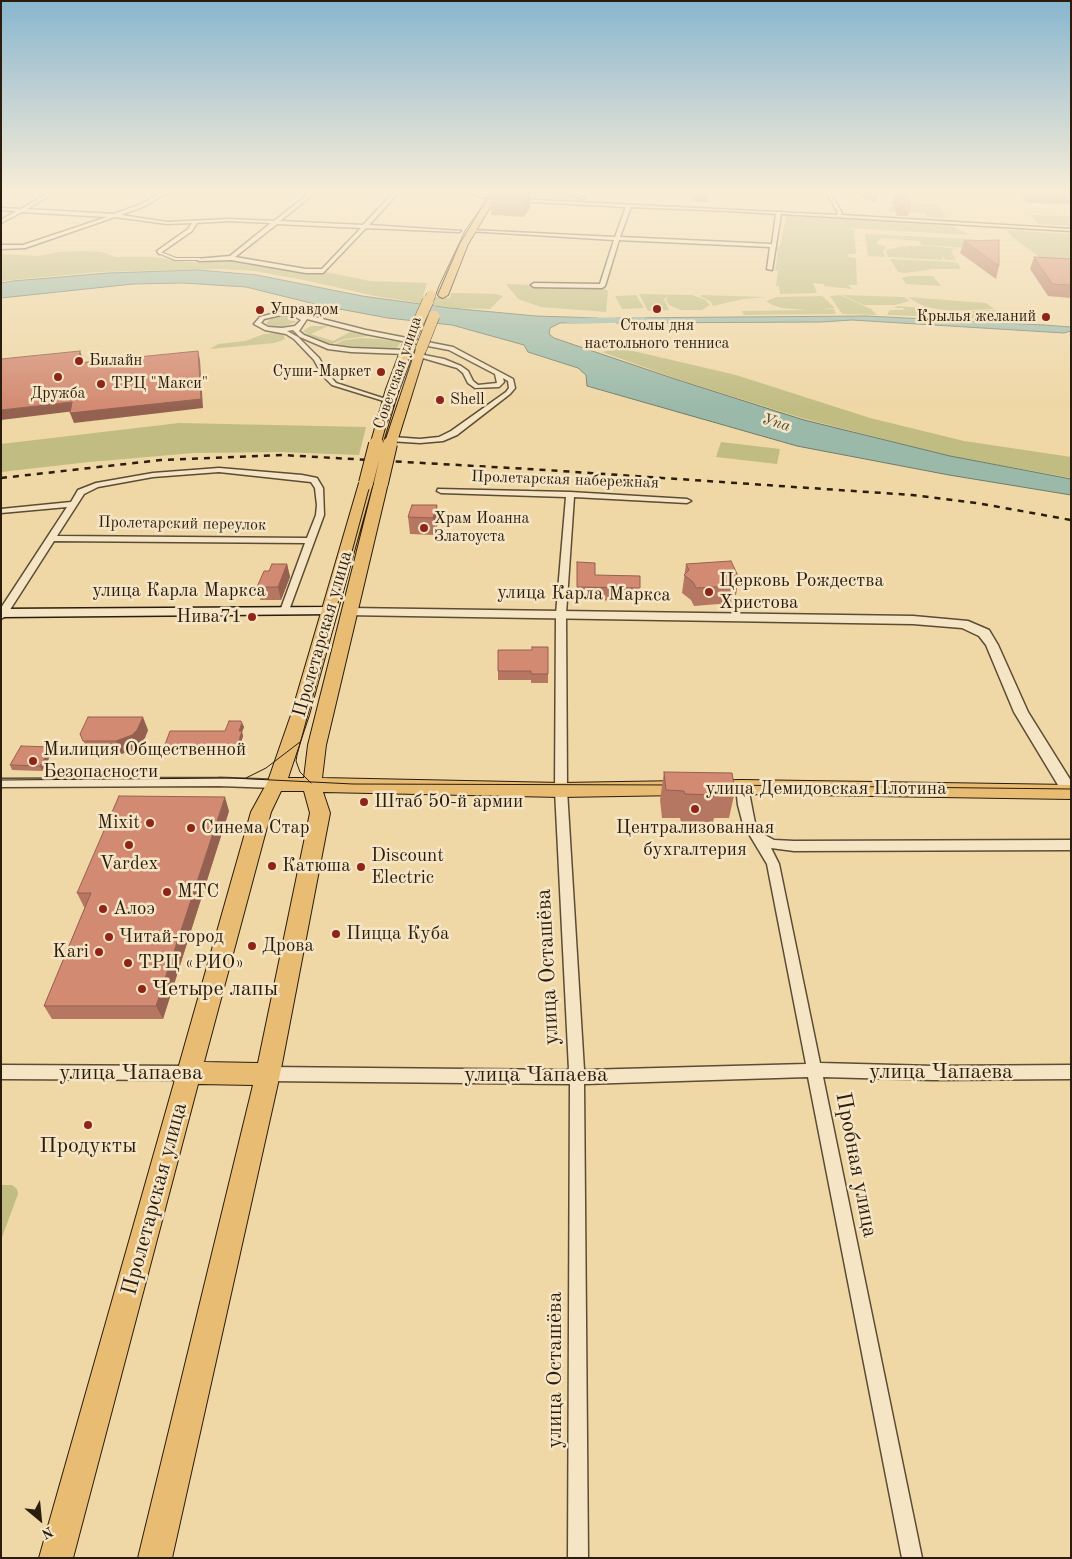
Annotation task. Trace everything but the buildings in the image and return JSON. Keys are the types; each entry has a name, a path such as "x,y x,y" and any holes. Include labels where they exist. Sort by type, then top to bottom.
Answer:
{"main road":[{"name":"Советская улица","path":"381,483 420,352 457,263"},
{"name":"Советская улица","path":"366,484 389,401 406,350 432,290"},
{"name":"Пролетарская улица","path":"155,1558 268,1074 320,813 312,785 317,745 381,483"},
{"name":"Пролетарская улица","path":"56,1558 261,812 276,784 300,715 366,484"},
{"name":"улица Карла Маркса","path":"2,614 349,612"},
{"path":"276,784 312,785"},
{"name":"улица Демидовская Плотина","path":"312,785 561,790 742,787 1070,792"},
{"name":"улица Чапаева","path":"190,1073 268,1074"}],"street":[{"path":"258,263 306,271 323,271 331,263"},
{"path":"534,285 602,286 609,263"},
{"path":"770,270 771,263"},
{"path":"389,401 334,384 326,376 317,358 296,338 288,333 262,328 257,324 258,321 267,316 281,313 451,348 511,380 512,388 508,393 454,433 440,439 392,441"},
{"path":"300,316 304,320 296,331 302,336 328,347 350,350 406,350"},
{"path":"276,330 331,323"},
{"path":"420,352 459,367 466,372 470,382 477,387 498,385 502,382 498,373"},
{"name":"Пролетарская улица","path":"74,504 82,492 96,485 153,474 219,470 289,475 314,480 319,488 321,505 311,541 285,611"},
{"name":"Пролетарская набережная","path":"442,491 570,494 687,501"},
{"name":"улица Осташёва","path":"570,494 561,614 561,790 577,1077 578,1558"},
{"path":"1,512 20,508 74,504"},
{"path":"2,614 74,504"},
{"name":"Пролетарский переулок","path":"52,538 311,541"},
{"name":"улица Карла Маркса","path":"349,612 913,620 964,624 984,633 992,645 1021,712 1070,792"},
{"path":"1,783 219,782 276,784"},
{"name":"Пробная улица","path":"742,787 748,824 765,848 773,864 912,1558"},
{"path":"756,835 772,844 794,846 1071,845"},
{"name":"улица Чапаева","path":"268,1074 577,1077 815,1070 933,1073 1071,1072"},
{"name":"улица Чапаева","path":"1,1072 190,1073"}],"shaded area":[{"path":"1,263 248,263 306,273 326,272 370,281 427,283 423,296 450,298 451,293 459,293 503,296 490,309 452,308 375,296 254,271 222,269 99,272 1,281"},
{"path":"776,263 856,263 857,285 848,285 852,289 813,283 817,293 780,294 779,286 776,286 778,271 775,271"},
{"path":"892,263 957,263 961,269 929,269 904,273 898,272"},
{"path":"1047,263 1071,263 1071,266 1050,265"},
{"path":"908,276 933,276 941,286 906,284 902,278"},
{"path":"506,284 602,287 608,291 606,312 541,307 518,299"},
{"path":"639,294 692,295 706,300 710,305 702,310 681,310 669,305 666,300 668,297 664,299 669,310 648,311"},
{"path":"636,295 644,308 622,309 615,296"},
{"path":"840,295 871,309 877,315 842,314 830,296"},
{"path":"842,295 904,297 910,301 895,305 864,305"},
{"path":"700,296 766,297 743,299 713,306 710,301"},
{"path":"822,296 835,308 822,309 834,309 836,314 744,315 742,311 806,310 781,308 766,301 777,297"},
{"path":"907,297 986,303 994,309 951,311 925,307"},
{"path":"898,306 923,308 937,317 887,315 890,310 904,310 903,308 894,308"},
{"path":"996,310 1014,320 946,317 963,312"},
{"path":"281,316 291,317 296,322 282,327 269,326 266,323 272,318"},
{"path":"311,326 328,326 311,334 333,341 350,332 368,336 344,339 332,344 312,337 303,331"},
{"path":"277,333 285,338 274,343 210,349 218,344 245,341 264,334"},
{"path":"361,338 401,342 396,349 334,345 344,340"},
{"path":"618,349 736,375 870,418 964,441 1071,457 1071,478 950,456 805,419 680,380 602,352"},
{"path":"179,423 366,427 359,455 281,452 194,453 1,472 1,444"},
{"path":"721,442 780,449 777,464 716,457"},
{"path":"1,1185 12,1185 17,1189 18,1194 1,1240"}],"water":[{"name":"Упа","path":"198,270 257,275 362,296 450,308 536,316 598,318 598,322 560,323 550,328 549,334 554,338 678,380 804,420 950,456 1071,479 1071,495 949,475 797,446 587,386 586,375 578,368 528,352 524,345 452,325 388,318 323,306 246,287 183,283 133,284 1,298 1,283 13,281 108,273"},
{"path":"866,316 1044,325 1071,327 1071,331 1064,333 852,320 821,322 616,323 615,318"}],"waterway":[{"name":"Упа","path":"570,321 644,320"}],"tram line":[{"path":"310,782 300,772 296,761 297,755 386,426 439,286 450,263"},
{"path":"246,778 266,768 300,742"},
{"path":"1,780 232,778 310,782"},
{"path":"310,782 353,784 676,785"},
{"path":"721,785 1071,789"}],"railway":[{"path":"1,478 161,460 282,455 546,470 912,495 977,503 1071,520"}],"place":[{"name":"Cтолы дня настольного тенниса","path":"657,309"},
{"name":"Управдом","path":"260,310"},
{"name":"Крылья желаний","path":"1046,317"},
{"name":"Билайн","path":"79,361"},
{"name":"Суши-Маркет","path":"381,372"},
{"name":"Дружба","path":"58,377"},
{"name":"ТРЦ \"Макси\"","path":"101,384"},
{"name":"Shell","path":"440,400"},
{"name":"Храм Иоанна Златоуста","path":"424,528"},
{"name":"Церковь Рождества Христова","path":"709,592"},
{"name":"Нива71","path":"252,617"},
{"name":"Милиция Общественной Безопасности","path":"33,761"},
{"name":"Штаб 50-й армии","path":"364,802"},
{"name":"Централизованная бухгалтерия","path":"695,809"},
{"name":"Mixit","path":"150,823"},
{"name":"Синема Стар","path":"191,828"},
{"name":"Vardex","path":"129,845"},
{"name":"Катюша","path":"272,866"},
{"name":"Discount Electric","path":"361,867"},
{"name":"МТС","path":"167,892"},
{"name":"Алоэ","path":"103,909"},
{"name":"Пицца Куба","path":"336,934"},
{"name":"Читай-город","path":"109,937"},
{"name":"Дрова","path":"252,946"},
{"name":"Kari","path":"99,952"},
{"name":"ТРЦ «РИО»","path":"128,963"},
{"name":"Четыре лапы","path":"142,989"},
{"name":"Продукты","path":"88,1125"}]}
